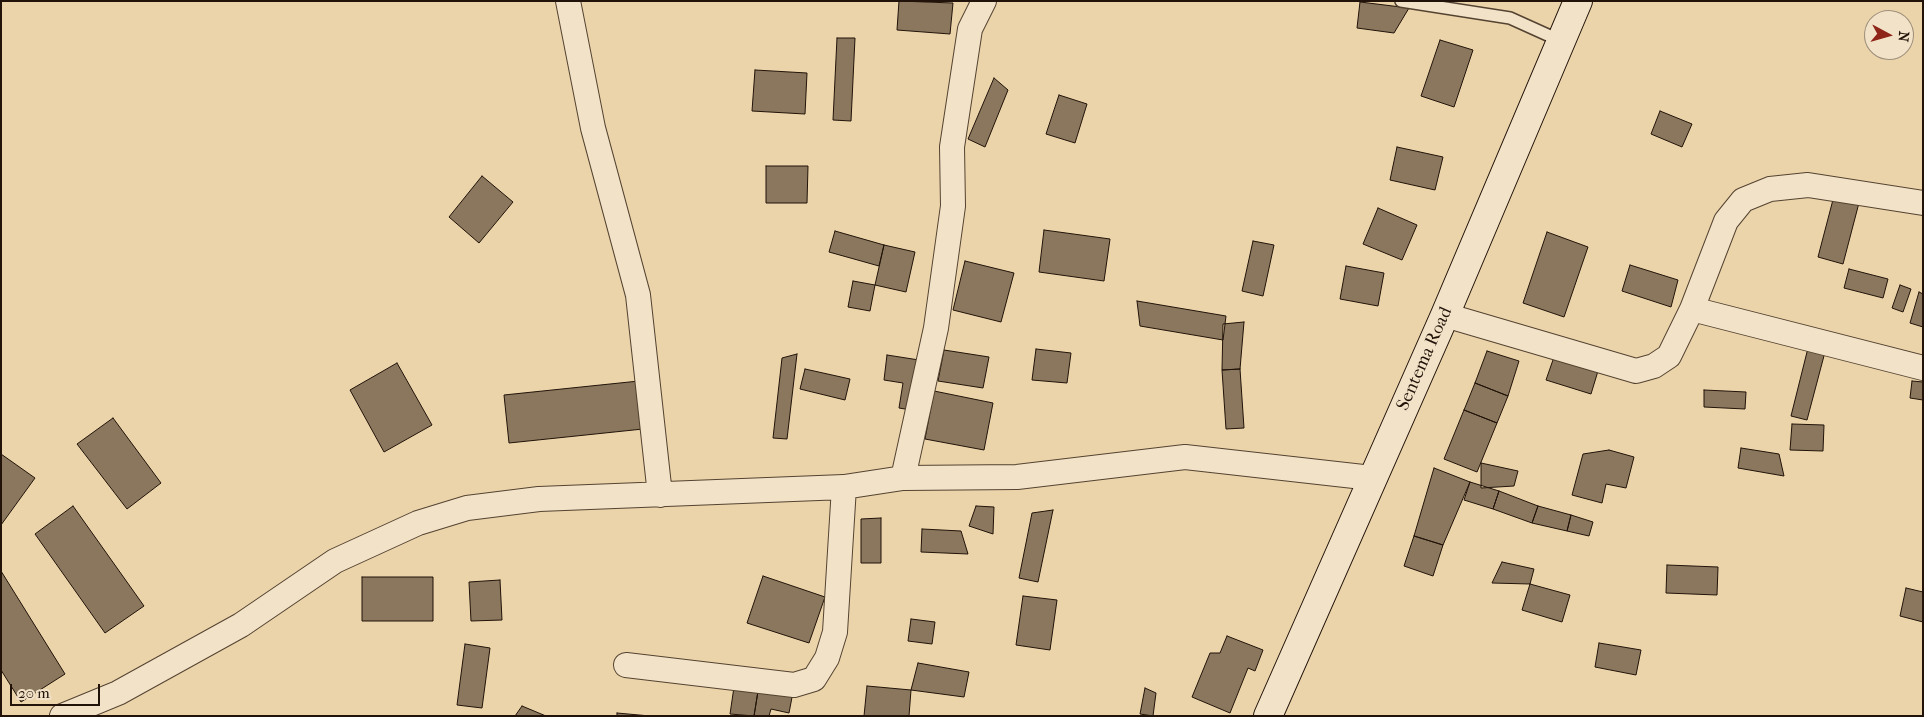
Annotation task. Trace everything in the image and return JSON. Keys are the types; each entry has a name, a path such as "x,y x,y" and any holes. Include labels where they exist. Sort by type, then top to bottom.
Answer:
{"main road":[{"name":"Sentema Road","path":"1268,716 1445,315 1578,1"}],"street":[{"path":"568,1 593,128 638,295 660,495"},
{"path":"903,478 936,328 953,206 952,147 970,29 984,1"},
{"path":"1445,315 1636,371 1654,366 1670,356 1692,309 1726,222 1743,200 1770,189 1808,185 1923,203"},
{"path":"1692,309 1923,368"},
{"path":"62,716 118,693 241,625 335,561 418,524 467,508 539,498 844,487 903,478 1016,477 1185,457 1372,478"},
{"path":"626,665 794,685 814,679 827,658 835,632 844,487"}],"lane":[{"path":"1401,1 1510,18 1561,41"}],"building":[{"path":"899,1 953,3 950,34 897,30"},
{"path":"1360,2 1409,8 1394,33 1357,28"},
{"path":"837,38 855,38 851,121 833,120"},
{"path":"1440,40 1473,50 1454,107 1421,96"},
{"path":"755,70 807,73 805,114 752,111"},
{"path":"994,78 1008,90 985,147 968,139"},
{"path":"1059,95 1087,104 1075,143 1046,134"},
{"path":"1660,111 1692,124 1682,147 1651,134"},
{"path":"1397,147 1443,157 1435,190 1390,180"},
{"path":"766,166 808,166 807,203 766,203"},
{"path":"482,176 513,202 479,243 449,217"},
{"path":"1835,192 1860,199 1843,264 1818,257"},
{"path":"1378,208 1417,225 1402,260 1363,244"},
{"path":"1044,230 1110,239 1104,281 1039,272"},
{"path":"835,231 884,245 879,266 829,252"},
{"path":"1547,232 1588,247 1564,317 1523,303"},
{"path":"1253,241 1274,245 1263,296 1242,291"},
{"path":"884,245 915,252 906,292 875,285"},
{"path":"965,261 1014,273 1001,322 953,310"},
{"path":"1630,265 1678,280 1671,307 1622,291"},
{"path":"1346,266 1384,273 1378,306 1340,299"},
{"path":"1849,269 1888,279 1883,298 1844,288"},
{"path":"853,281 875,285 870,311 848,307"},
{"path":"1900,285 1911,289 1903,312 1892,308"},
{"path":"1919,292 1923,294 1923,327 1910,323"},
{"path":"1137,301 1226,316 1223,340 1140,326"},
{"path":"1244,322 1240,369 1222,370 1223,324"},
{"path":"1808,348 1825,352 1807,420 1791,416"},
{"path":"1036,349 1071,353 1067,383 1032,380"},
{"path":"944,350 989,357 983,388 938,381"},
{"path":"1487,351 1519,361 1508,396 1475,383"},
{"path":"797,354 787,439 773,438 782,358"},
{"path":"887,355 919,360 911,410 899,408 903,383 884,380"},
{"path":"1554,357 1598,371 1591,394 1546,380"},
{"path":"397,363 432,425 384,452 350,390"},
{"path":"805,369 850,379 845,400 800,389"},
{"path":"1240,369 1244,428 1226,429 1222,370"},
{"path":"639,381 643,429 509,443 504,395"},
{"path":"1912,381 1923,382 1923,400 1910,398"},
{"path":"1475,383 1508,396 1497,423 1464,410"},
{"path":"1704,390 1746,392 1745,409 1704,407"},
{"path":"934,391 993,403 984,450 925,439"},
{"path":"1464,410 1497,423 1477,472 1444,459"},
{"path":"113,418 161,483 127,509 77,444"},
{"path":"1792,424 1824,425 1823,451 1790,450"},
{"path":"1741,448 1779,454 1784,476 1738,468"},
{"path":"1609,450 1634,457 1626,488 1606,484 1602,503 1572,495 1583,454"},
{"path":"1,454 35,478 1,525"},
{"path":"1481,463 1518,471 1514,486 1481,488"},
{"path":"1434,468 1470,482 1443,545 1414,536"},
{"path":"1470,482 1499,491 1493,509 1464,500"},
{"path":"1499,491 1538,506 1532,523 1493,509"},
{"path":"73,506 144,606 105,633 35,534"},
{"path":"976,506 994,507 993,534 969,526"},
{"path":"1538,506 1571,515 1567,531 1532,523"},
{"path":"1053,510 1038,582 1019,578 1032,513"},
{"path":"1571,515 1593,522 1589,536 1567,531"},
{"path":"881,518 881,563 861,563 861,519"},
{"path":"922,529 961,531 968,554 921,552"},
{"path":"1414,536 1443,545 1433,576 1404,566"},
{"path":"1502,562 1534,569 1530,584 1492,583"},
{"path":"1667,565 1718,567 1717,595 1666,593"},
{"path":"1,571 65,674 21,702 1,670"},
{"path":"763,576 825,597 809,643 747,623"},
{"path":"362,577 433,577 433,621 362,621"},
{"path":"500,580 502,620 471,621 469,582"},
{"path":"1530,584 1570,595 1562,622 1522,610"},
{"path":"1906,588 1923,592 1923,622 1900,616"},
{"path":"1023,596 1057,600 1050,650 1016,645"},
{"path":"911,619 935,622 932,644 908,641"},
{"path":"1227,636 1263,650 1255,671 1248,668 1230,713 1192,697 1210,653 1220,653"},
{"path":"1599,643 1641,650 1636,675 1595,667"},
{"path":"465,644 490,648 482,708 457,705"},
{"path":"918,663 969,672 964,697 911,690"},
{"path":"759,685 793,692 789,713 771,709 769,716 754,716"},
{"path":"759,685 754,716 730,714 734,687"},
{"path":"867,686 911,690 909,716 864,716"},
{"path":"1145,688 1156,693 1153,716 1140,714"},
{"path":"522,706 546,716 515,716"},
{"path":"617,713 650,716 617,716"}]}
